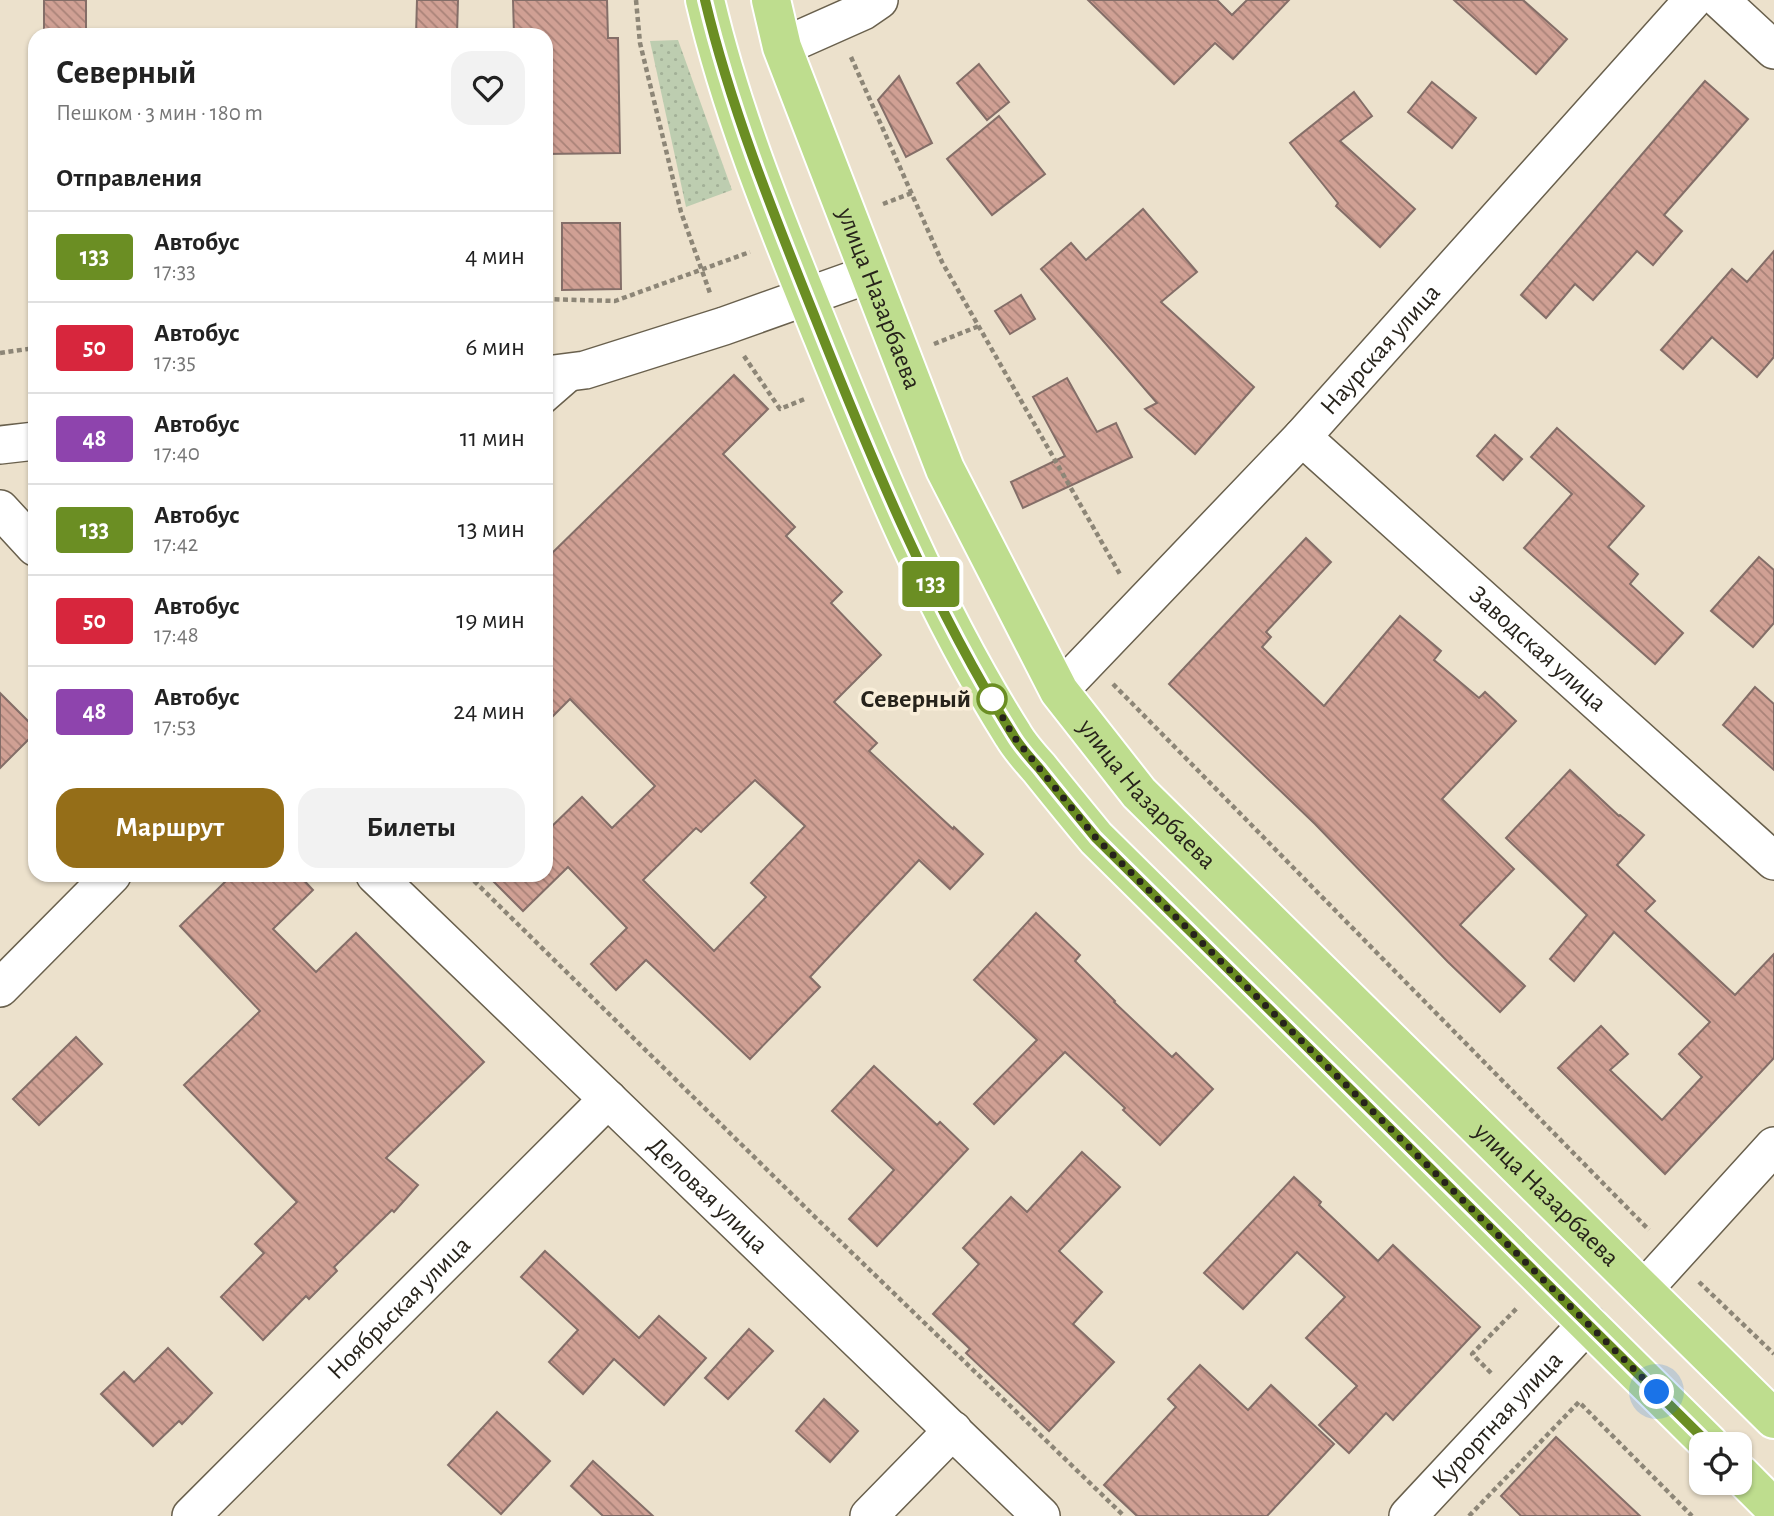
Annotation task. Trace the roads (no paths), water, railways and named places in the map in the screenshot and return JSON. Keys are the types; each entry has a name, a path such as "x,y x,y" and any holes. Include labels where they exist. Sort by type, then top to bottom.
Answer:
{"main road":[{"path":"705,0 741,121 807,298 903,524 950,624 1014,737 1096,838 1697,1432"},
{"name":"улица Назарбаева","path":"771,0 782,47 945,469 1059,691 1139,793 1774,1419"},
{"path":"1752,1486 1774,1508"}],"street":[{"path":"782,47 863,11 879,0"},
{"name":"Наурская улица","path":"1059,691 1302,437 1693,0"},
{"path":"1720,0 1774,50"},
{"path":"553,374 584,370 724,326 870,274"},
{"name":"Заводская улица","path":"1302,437 1774,861"},
{"path":"0,445 28,442"},
{"path":"0,509 28,539"},
{"path":"0,988 105,882"},
{"name":"Деловая улица","path":"382,882 1041,1516"},
{"name":"Ноябрьская улица","path":"191,1516 608,1100"},
{"path":"1644,1289 1774,1146"},
{"name":"Курортная улица","path":"1408,1516 1588,1324"},
{"path":"869,1516 953,1430"}],"lane":[{"path":"553,398 584,370"}],"place":[{"name":"Северный","path":"992,699"}]}
